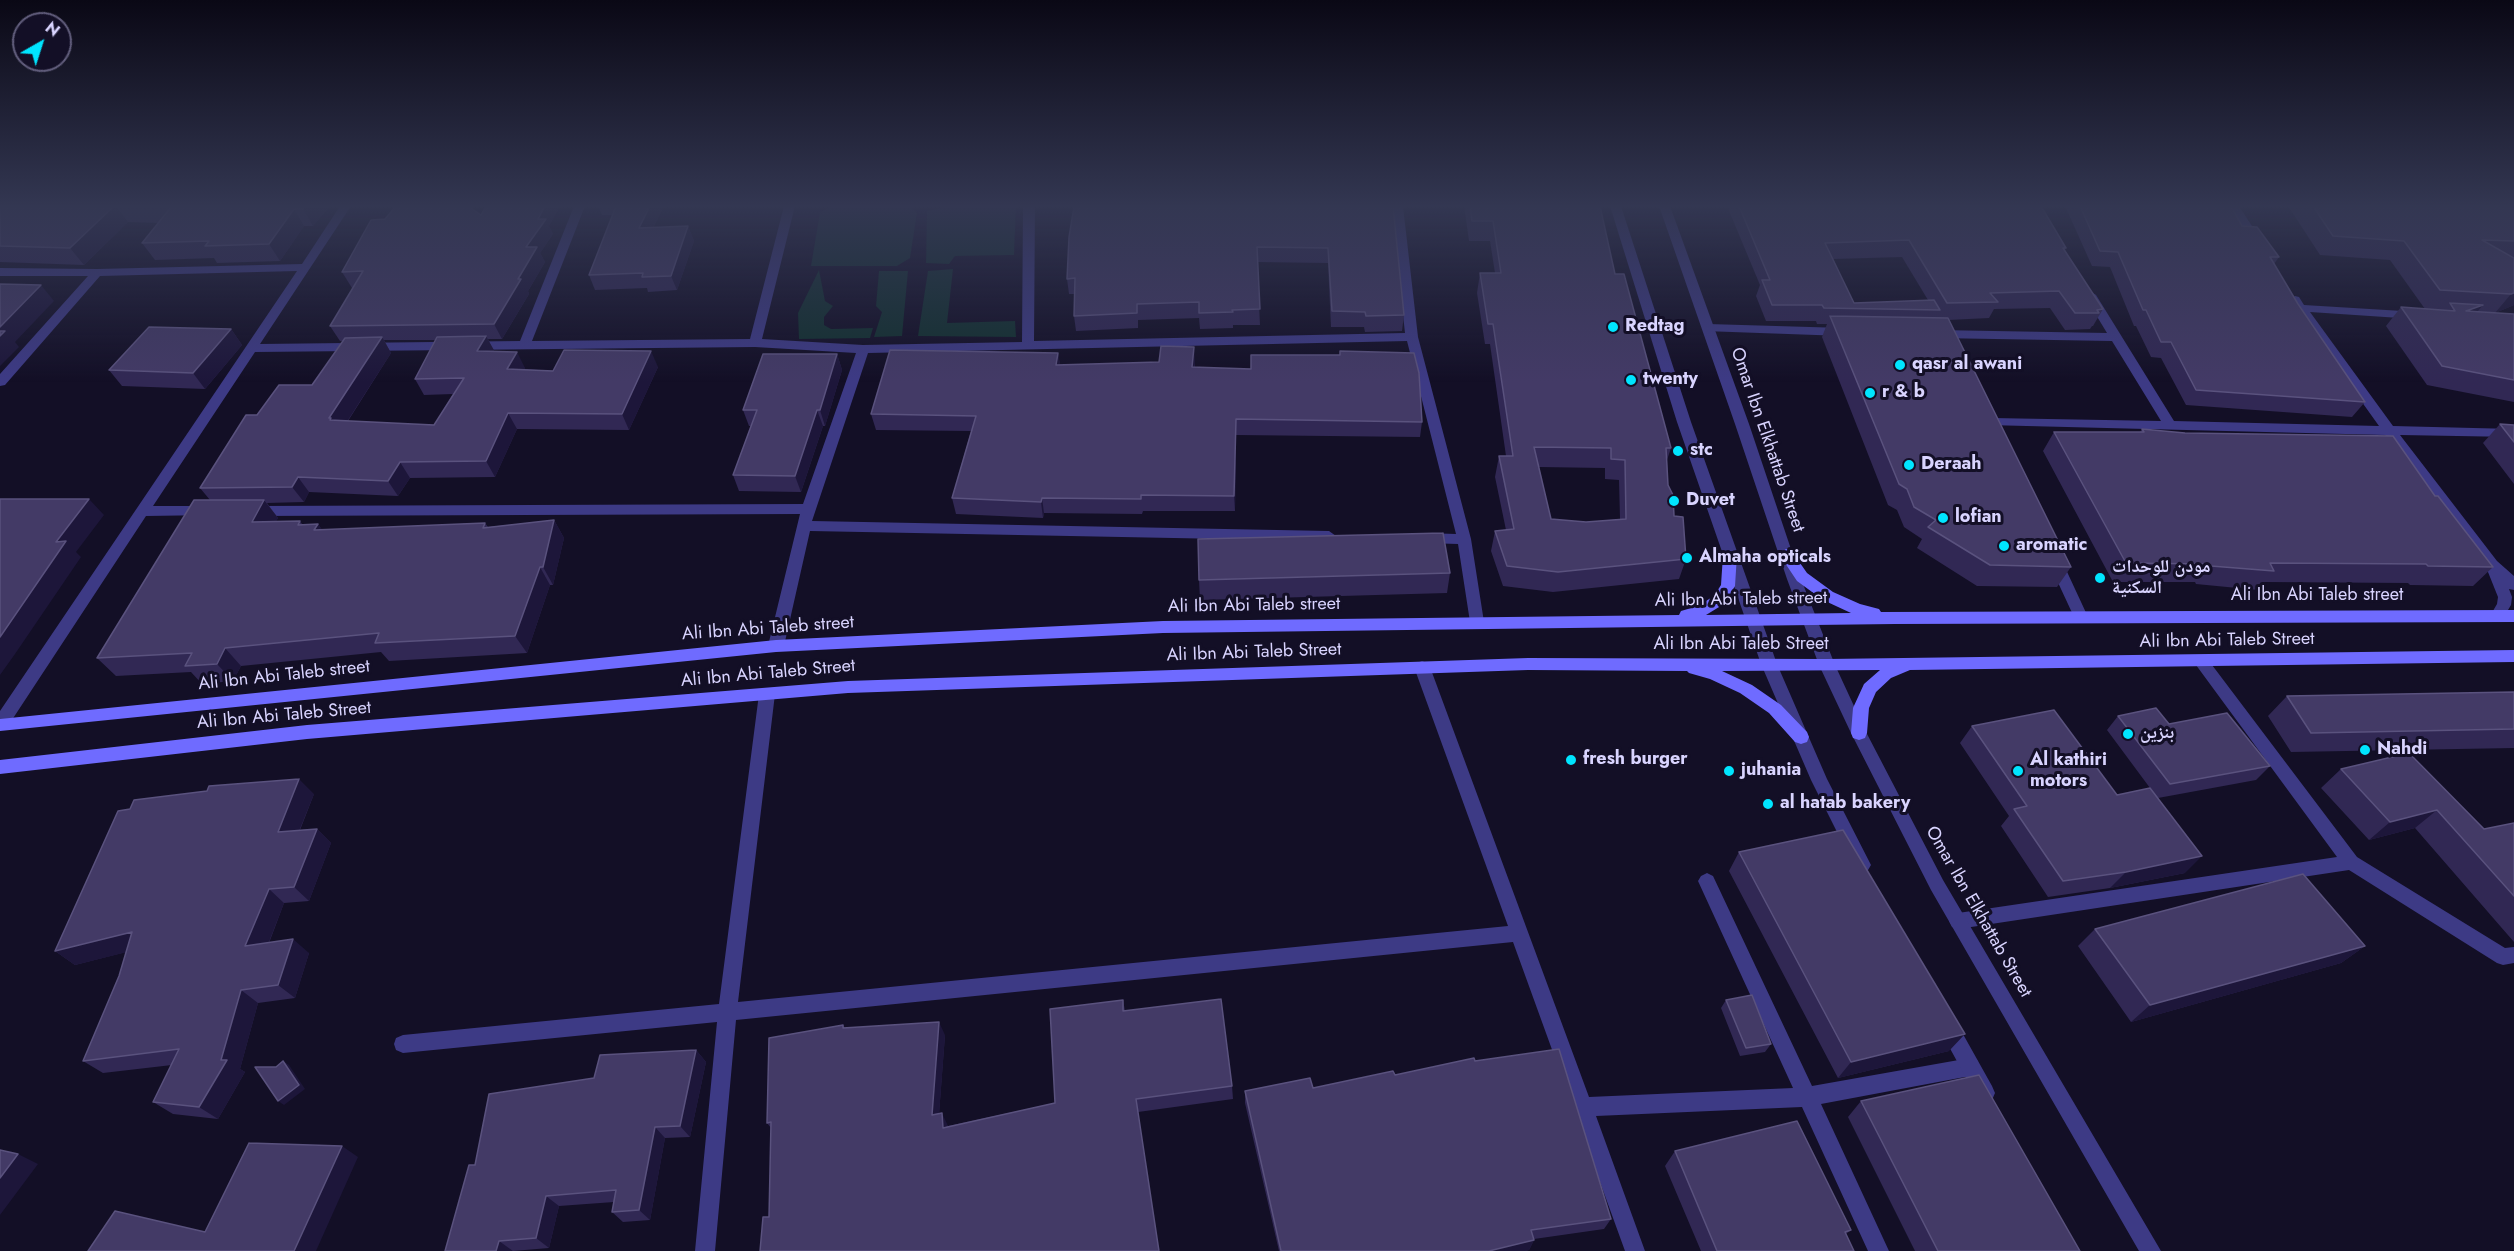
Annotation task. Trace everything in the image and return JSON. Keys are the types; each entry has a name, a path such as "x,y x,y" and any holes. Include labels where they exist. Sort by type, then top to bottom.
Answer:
{"main road":[{"path":"1785,554 1802,577 1828,596 1857,609 1895,618"},
{"path":"1666,621 1703,610 1719,600 1728,585 1730,555"},
{"name":"Ali Ibn Abi Taleb street","path":"0,724 776,646 1163,627 1895,618 2514,616"},
{"name":"Ali Ibn Abi Taleb Street","path":"0,767 308,732 848,687 1528,664 1827,665 2514,656"},
{"path":"1677,664 1714,674 1746,689 1775,709 1801,736"},
{"path":"1859,733 1861,708 1869,688 1886,674 1912,664"}],"street":[{"path":"0,724 308,264"},
{"path":"524,346 557,264"},
{"path":"755,343 775,264"},
{"path":"1028,347 1029,264"},
{"path":"1404,264 1412,337 1464,539 1478,622"},
{"path":"1634,264 1684,422 1752,620 1819,780 1869,879"},
{"name":"Omar Ibn Elkhattab Street","path":"1685,264 1809,619 1827,665 1859,733 1937,885 2151,1251"},
{"path":"0,272 98,273 306,267"},
{"path":"0,382 98,273"},
{"path":"2085,287 2170,425"},
{"path":"2288,290 2388,429 2492,565 2514,585"},
{"path":"2300,308 2431,315"},
{"path":"1708,328 1862,332"},
{"path":"1921,334 1947,339 2117,337"},
{"path":"252,348 755,343 863,349 1412,337"},
{"path":"776,646 808,509 863,349"},
{"path":"1992,422 2514,433"},
{"path":"142,512 808,509"},
{"path":"804,526 1346,537"},
{"path":"1405,538 1464,539"},
{"path":"2051,552 2081,617"},
{"path":"2492,565 2505,597 2504,605 2497,616"},
{"path":"2201,661 2351,862 2503,957 2514,955"},
{"path":"1422,667 1635,1251"},
{"path":"705,1251 727,1012 767,694"},
{"path":"1958,921 2351,862"},
{"path":"1707,881 1879,1251"},
{"path":"403,1044 1519,933"},
{"path":"1942,1014 1993,1108"},
{"path":"1582,1107 1807,1097 1970,1067"}],"green space":[{"path":"811,264 900,264 897,266"},
{"path":"953,269 947,323 1015,321 1016,337 918,336 928,271"},
{"path":"819,270 825,301 833,306 824,317 824,325 831,329 873,328 870,338 799,339 798,313"},
{"path":"879,271 908,271 902,336 874,337 882,312 876,306"}],"building":[{"path":"346,264 527,264 518,279 521,279 494,324 330,326 363,271 342,272"},
{"path":"593,264 675,264 671,276 642,277 643,273 589,275"},
{"path":"1068,264 1258,264 1260,309 1199,313 1199,302 1137,304 1137,313 1074,316 1075,278 1067,279"},
{"path":"1329,264 1399,264 1404,315 1366,316 1365,312 1332,311"},
{"path":"1500,264 1613,264 1615,274 1624,274 1671,448 1666,448 1668,485 1673,495 1674,516 1683,517 1686,559 1558,572 1507,566 1495,531 1514,529 1499,456 1513,456 1493,324 1488,324 1480,273 1501,273","holes":["1534,447 1611,448 1611,459 1625,460 1626,519 1586,522 1551,519"]},
{"path":"1763,264 1835,264 1854,303 1934,300 1940,310 1772,305 1762,280 1770,280"},
{"path":"1924,264 2074,264 2103,309 2097,310 2099,313 2075,313 2059,291 1990,293 1998,302 1947,303"},
{"path":"2123,264 2274,264 2298,304 2365,402 2196,390 2171,342 2161,342 2146,310 2143,310"},
{"path":"2421,264 2514,264 2514,293 2440,290"},
{"path":"0,284 41,285 0,327"},
{"path":"2450,303 2483,305 2466,311 2514,314 2514,380 2442,366 2401,307 2455,311"},
{"path":"1830,316 1948,318 2071,567 1990,565 1928,527 1936,520 1914,507 1907,489 1899,484"},
{"path":"149,327 231,329 193,373 109,370"},
{"path":"486,336 477,351 517,352 507,369 553,371 564,350 651,351 622,414 508,413 486,461 400,462 388,481 298,477 292,487 200,488 246,415 257,415 279,385 312,385 345,338 382,337 329,418 330,420 434,425 464,378 415,379 437,337"},
{"path":"1161,346 1194,347 1192,367 1251,369 1251,355 1340,355 1340,351 1414,353 1419,373 1422,422 1236,419 1234,496 1141,495 1141,499 1042,498 1041,502 952,498 976,416 871,414 890,350 1058,353 1056,365 1159,362"},
{"path":"763,354 837,354 820,410 817,410 795,476 733,475 757,410 743,410"},
{"path":"2500,424 2514,425 2514,442"},
{"path":"2142,429 2185,433 2393,436 2435,496 2438,496 2493,567 2270,563 2274,571 2211,566 2210,564 2126,563 2054,432 2144,432"},
{"path":"0,499 89,499 56,542 66,541 0,637"},
{"path":"194,500 264,500 252,522 300,521 298,525 318,524 314,530 485,523 483,528 554,520 543,567 540,567 515,636 375,643 379,633 225,648 217,664 185,666 192,653 97,658"},
{"path":"1443,533 1450,573 1199,580 1198,539"},
{"path":"2514,692 2514,729 2311,733 2287,696"},
{"path":"2156,708 2169,724 2227,713 2270,766 2170,784 2118,716"},
{"path":"2054,710 2117,795 2150,788 2202,856 2126,872 2063,881 2014,809 2027,806 1972,726"},
{"path":"2409,753 2484,829 2514,823 2514,896 2437,810 2390,822 2341,769"},
{"path":"299,779 278,832 317,829 294,887 269,889 245,946 293,939 278,985 241,990 221,1060 227,1060 199,1107 153,1102 179,1049 83,1061 119,976 132,932 55,951 118,811 130,809 134,800 207,791 209,786"},
{"path":"1843,830 1965,1034 1851,1062 1739,852"},
{"path":"2303,874 2365,946 2150,1005 2095,929"},
{"path":"1752,995 1771,1044 1746,1048 1726,1000"},
{"path":"1221,999 1232,1086 1136,1099 1159,1251 760,1251 763,1217 769,1217 771,1122 767,1123 769,1038 843,1025 843,1028 939,1022 932,1115 942,1113 943,1128 1055,1103 1050,1009 1123,1000 1123,1011"},
{"path":"1559,1049 1611,1219 1531,1230 1534,1240 1489,1251 1281,1251 1245,1091 1310,1078 1313,1088 1393,1071 1395,1075 1474,1058 1475,1061"},
{"path":"696,1050 680,1126 655,1127 639,1210 612,1212 616,1190 546,1196 536,1238 499,1241 496,1251 445,1251 469,1165 475,1165 489,1094 594,1078 600,1055"},
{"path":"283,1061 299,1085 278,1101 255,1067 276,1067"},
{"path":"1979,1075 2080,1251 1938,1251 1861,1101"},
{"path":"1797,1121 1851,1230 1845,1232 1854,1251 1717,1251 1675,1151"},
{"path":"249,1143 342,1146 294,1251 88,1251 115,1211 205,1232"},
{"path":"0,1150 18,1154 0,1178"}],"place":[{"name":"Redtag","path":"1613,327"},
{"name":"qasr al awani","path":"1900,365"},
{"name":"twenty","path":"1631,380"},
{"name":"r & b","path":"1870,393"},
{"name":"stc","path":"1678,451"},
{"name":"Deraah","path":"1909,465"},
{"name":"Duvet","path":"1674,501"},
{"name":"lofian","path":"1943,518"},
{"name":"aromatic","path":"2004,546"},
{"name":"Almaha opticals","path":"1687,558"},
{"name":"مودن للوحدات السكنية","path":"2100,578"},
{"name":"بنزين","path":"2128,734"},
{"name":"Nahdi","path":"2365,750"},
{"name":"fresh burger","path":"1571,760"},
{"name":"juhania","path":"1729,771"},
{"name":"Al kathiri motors","path":"2018,771"},
{"name":"al hatab bakery","path":"1768,804"}]}
